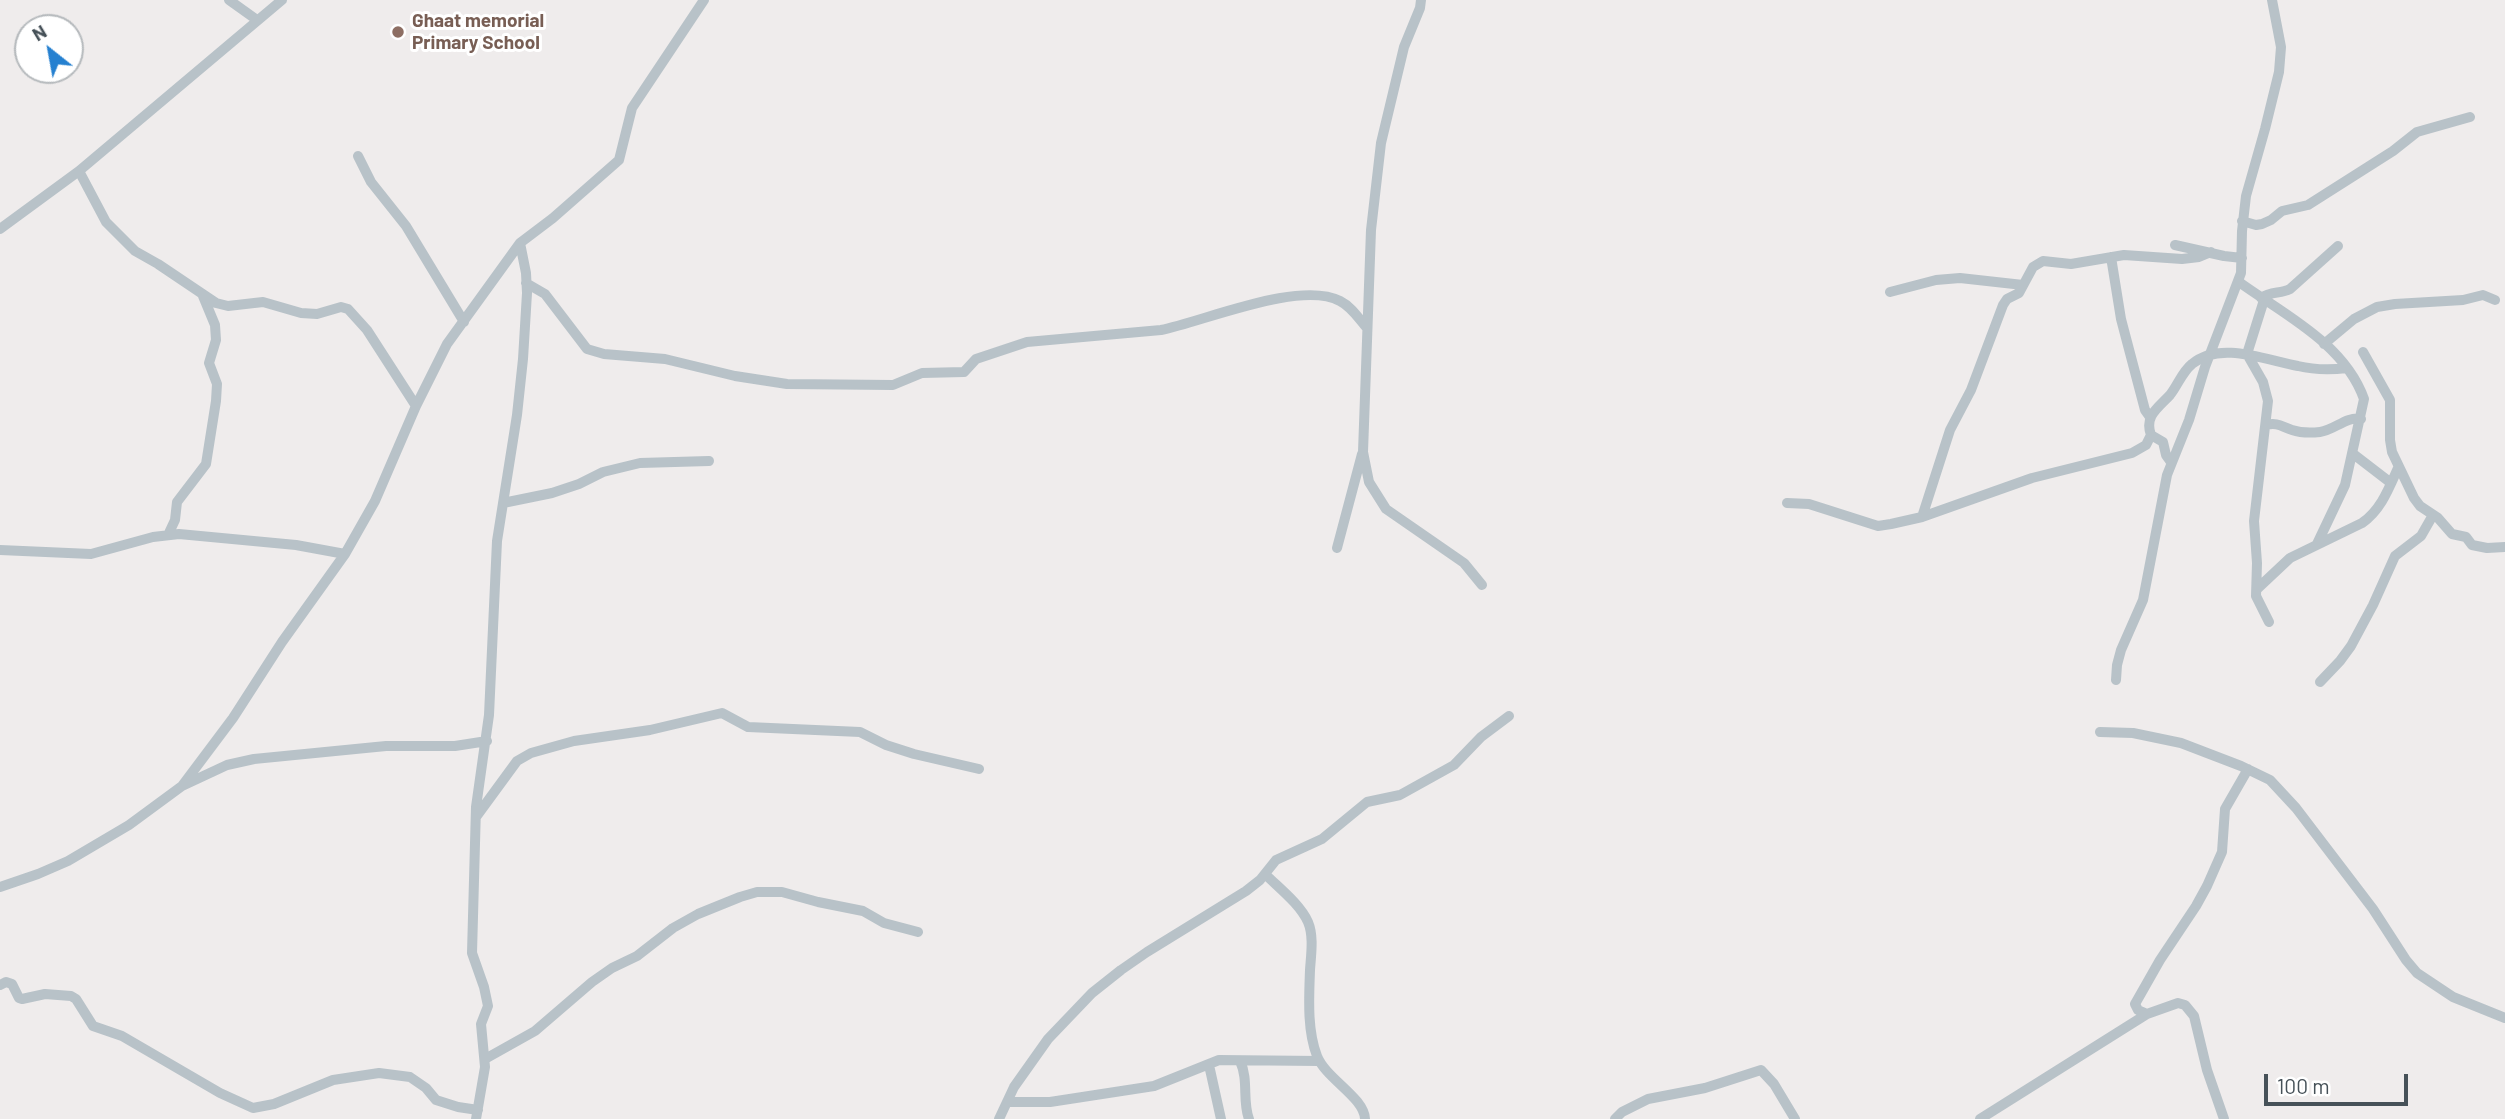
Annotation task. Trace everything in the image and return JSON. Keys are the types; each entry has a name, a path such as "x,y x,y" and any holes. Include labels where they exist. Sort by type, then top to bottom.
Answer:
{"street":[{"path":"229,0 257,20"},
{"path":"0,229 79,171 282,0"},
{"path":"0,887 38,874 99,843 160,804 182,786 233,718 282,642 345,554 375,501 416,406 447,344 520,243 619,160 632,108 704,0"},
{"path":"1421,0 1404,47 1381,143 1379,176 1372,214 1363,452 1369,482 1386,509 1464,563 1482,585"},
{"path":"2116,680 2121,650 2143,600 2171,461 2189,420 2209,356 2239,282 2246,196 2279,72 2281,47 2272,0"},
{"path":"2242,220 2256,225 2262,224 2282,211 2302,208 2316,202 2417,132 2470,117"},
{"path":"358,156 371,182 406,226 464,322"},
{"path":"79,171 96,198 106,222 135,251 203,296 225,306 263,302 301,313 317,314 341,307 348,309 367,330 416,406"},
{"path":"0,985 6,982 12,984 22,999 45,993 71,996 76,999 93,1026 122,1037 220,1093 253,1108 274,1104 333,1080 379,1073 410,1077 436,1100 477,1114 485,1059 481,1024 488,1006 472,953 476,818 486,741 497,541 517,415 526,283 520,243"},
{"path":"2175,245 2224,256 2242,257"},
{"path":"2269,622 2256,601 2254,522 2268,410 2266,391 2247,354 2263,299 2271,293 2290,289 2338,246"},
{"path":"1922,517 1950,430 1970,390 2004,305 2007,299 2017,295 2033,267 2042,261 2071,264 2124,255 2182,259 2211,252"},
{"path":"1787,503 1817,506 1878,526 1922,517 2032,478 2132,453 2146,445 2151,435 2150,417 2143,404 2120,319 2111,257"},
{"path":"1890,292 1937,280 1960,278 2023,285"},
{"path":"2239,282 2325,344 2347,368 2364,399 2343,492 2317,544"},
{"path":"526,283 545,294 587,349 604,354 665,359 735,376 787,384 893,386 922,373 964,372 976,359 1027,342 1161,330 1182,326 1209,315 1295,296 1337,300 1348,306 1367,328"},
{"path":"2325,344 2361,314 2383,305 2437,303 2483,295 2495,300"},
{"path":"168,535 175,520 177,502 206,464 216,401 217,384 209,363 216,340 215,325 203,296"},
{"path":"2363,352 2390,400 2390,440 2398,468 2414,498 2452,534 2466,537 2472,545 2505,547"},
{"path":"2150,417 2191,365 2209,356 2247,354 2308,368 2347,368"},
{"path":"2266,425 2277,423 2290,430 2317,432 2330,430 2352,418 2361,419"},
{"path":"2151,435 2163,442 2166,455 2171,461"},
{"path":"1336,548 1363,452"},
{"path":"2353,453 2391,483"},
{"path":"503,503 552,493 579,485 603,472 640,463 709,461"},
{"path":"2256,590 2290,558 2371,517 2398,468"},
{"path":"2320,682 2351,646 2373,606 2395,556 2421,536 2433,515"},
{"path":"0,550 90,554 168,535 242,538 315,547 345,554"},
{"path":"476,818 517,761 531,753 574,741 650,730 722,713 748,727 860,732 886,745 914,754 979,769"},
{"path":"999,1119 1014,1087 1048,1039 1092,993 1121,970 1246,891 1276,860 1322,839 1367,802 1401,794 1454,765 1481,737 1509,716"},
{"path":"2100,732 2158,737 2181,743 2270,780 2296,808 2373,909 2417,973 2453,997 2505,1018"},
{"path":"182,786 227,765 254,760 386,746 455,746 486,741"},
{"path":"2147,1014 2138,1010 2135,1004 2207,886 2222,852 2225,809 2248,769"},
{"path":"1265,874 1303,914 1309,924 1309,995 1313,1042 1320,1061 1362,1107 1365,1119"},
{"path":"485,1059 535,1031 592,982 612,968 637,956 673,928 698,914 757,892 782,892 863,911 884,923 918,932"},
{"path":"1980,1119 2147,1014 2178,1003 2185,1005 2196,1022 2207,1070 2224,1119"},
{"path":"1008,1102 1051,1102 1154,1086 1219,1060 1320,1061"},
{"path":"1240,1061 1245,1073 1247,1113 1250,1119"},
{"path":"1209,1065 1221,1119"},
{"path":"1615,1119 1622,1112 1648,1099 1705,1088 1761,1070 1774,1084 1795,1119"}],"place":[{"name":"Ghaat memorial Primary School","path":"398,32"}]}
